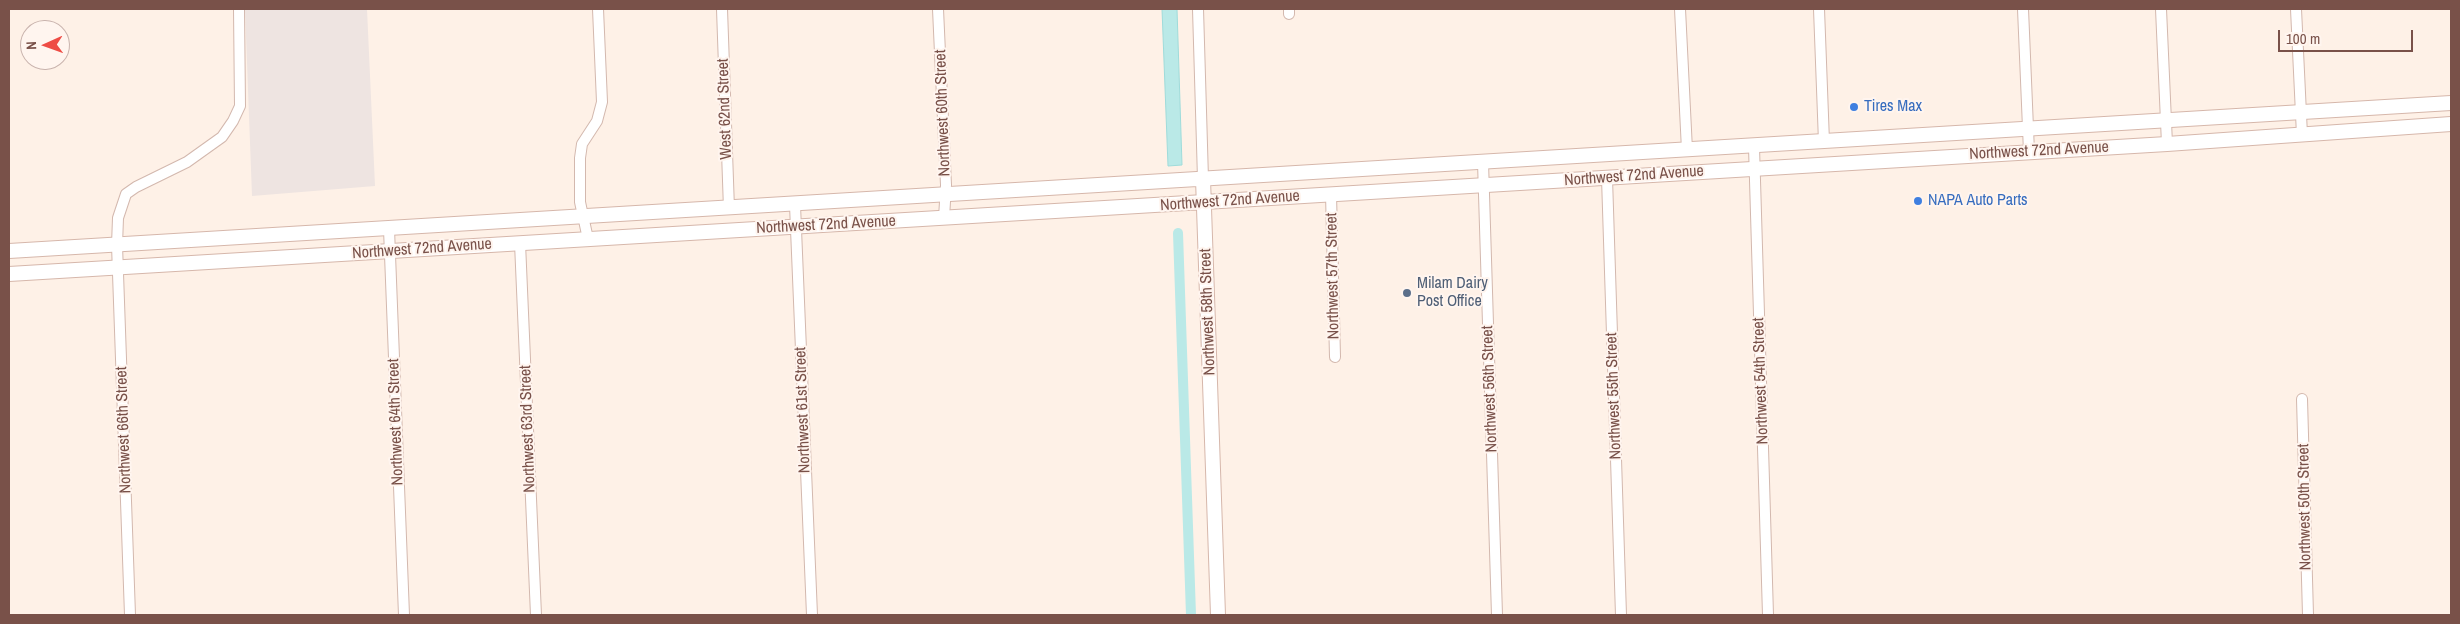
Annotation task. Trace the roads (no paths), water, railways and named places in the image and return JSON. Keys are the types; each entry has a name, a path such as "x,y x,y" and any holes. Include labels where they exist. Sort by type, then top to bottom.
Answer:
{"main road":[{"name":"Northwest 72nd Avenue","path":"9,251 584,218 2451,103"},
{"name":"Northwest 72nd Avenue","path":"9,274 2167,144 2451,124"},
{"name":"Northwest 58th Street","path":"1203,179 1218,615"}],"street":[{"name":"Northwest 66th Street","path":"130,615 117,244 118,218 126,194 136,186 187,162 222,137 234,121 240,106 239,9"},
{"path":"588,239 580,202 581,151 585,138 597,122 603,96 598,9"},
{"name":"West 62nd Street","path":"722,9 729,209"},
{"name":"Northwest 60th Street","path":"938,9 945,196 944,218"},
{"name":"Northwest 58th Street","path":"1198,9 1203,179"},
{"path":"1680,9 1687,150"},
{"path":"1819,9 1824,142"},
{"path":"2023,9 2029,152"},
{"path":"2161,9 2167,144"},
{"path":"2296,9 2302,135"},
{"name":"Northwest 54th Street","path":"1754,147 1768,615"},
{"name":"Northwest 56th Street","path":"1483,162 1497,615"},
{"name":"Northwest 55th Street","path":"1607,178 1621,615"},
{"name":"Northwest 57th Street","path":"1331,194 1335,357"},
{"name":"Northwest 61st Street","path":"795,205 812,615"},
{"name":"Northwest 64th Street","path":"389,229 404,615"},
{"name":"Northwest 63rd Street","path":"520,243 536,615"},
{"name":"Northwest 50th Street","path":"2302,399 2308,615"}],"water":[{"path":"1162,9 1177,9 1182,165 1168,166"}],"waterway":[{"path":"1178,233 1191,615"}],"place":[{"name":"Tires Max","path":"1854,107"},
{"name":"NAPA Auto Parts","path":"1918,201"},
{"name":"Milam Dairy Post Office","path":"1407,293"}]}
